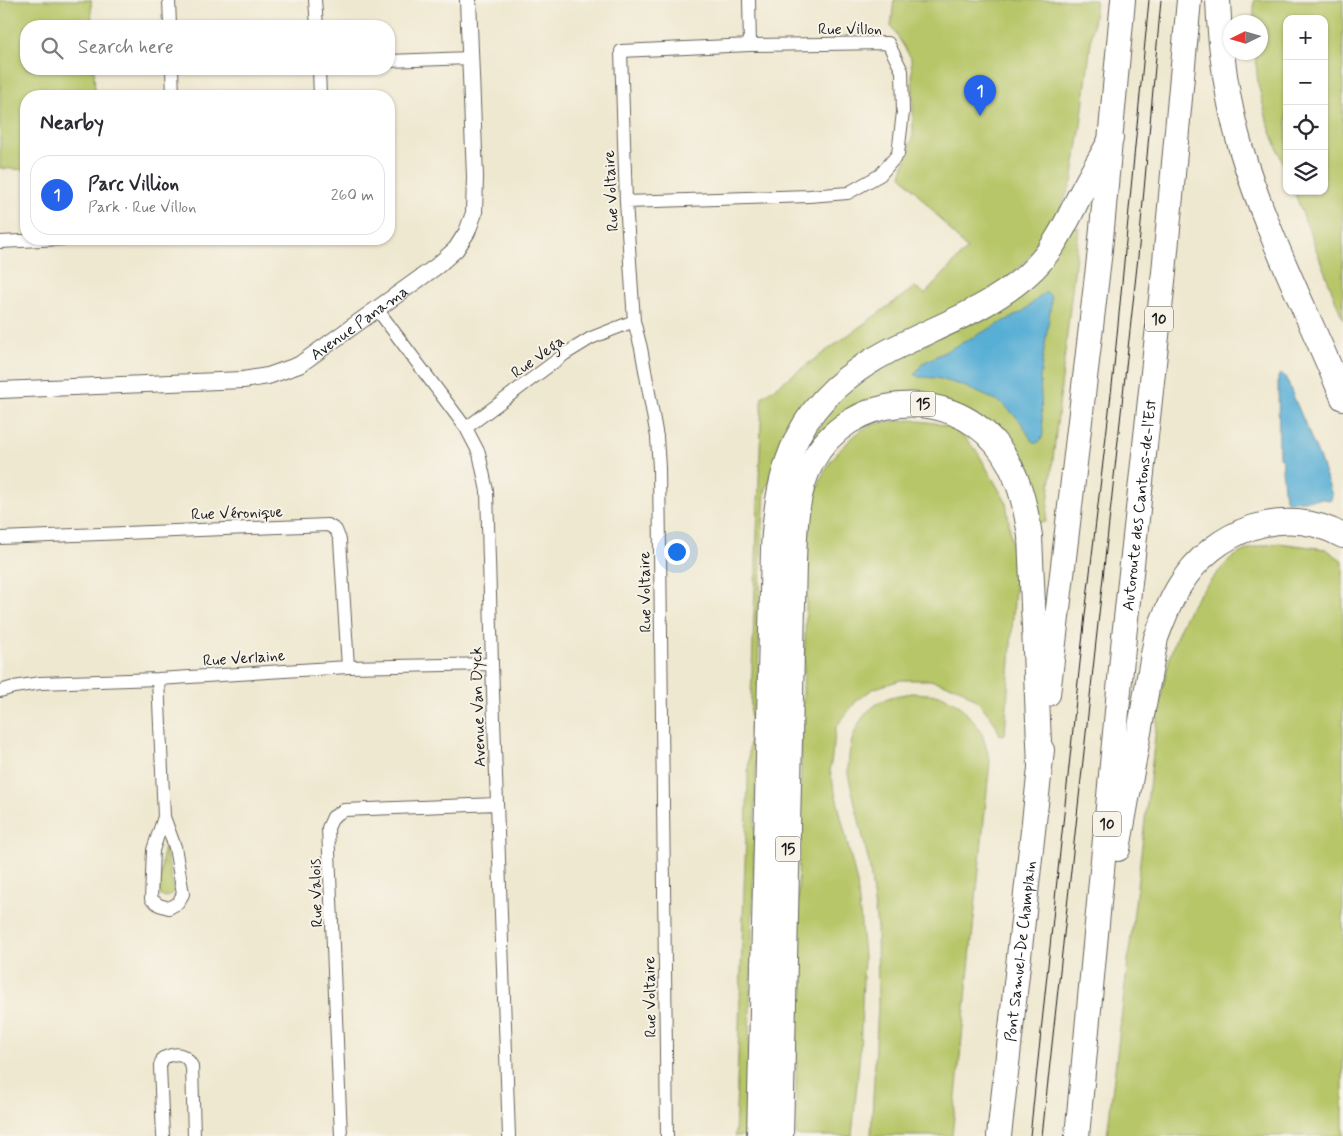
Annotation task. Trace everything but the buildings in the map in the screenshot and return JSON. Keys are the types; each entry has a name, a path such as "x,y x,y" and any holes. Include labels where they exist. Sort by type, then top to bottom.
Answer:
{"highway":[{"path":"1040,766 1100,259 1123,0"},
{"name":"Autoroute des Cantons-de-l'Est","path":"1089,1010 1124,637 1165,262 1189,0"},
{"path":"1218,0 1225,74 1242,150 1264,212 1343,398"},
{"path":"759,1136 772,550 777,502 787,460 799,435 814,411 831,391 852,374 906,342 954,321 992,301 1033,270 1059,236 1111,139"},
{"name":"15","path":"781,1136 796,518 804,481 817,453 836,432 860,415 877,408 904,404 931,405 948,410 965,418 981,429 996,445 1011,467 1024,500 1030,536 1040,766"},
{"path":"1089,1010 1156,638 1174,596 1188,574 1212,549 1231,536 1250,527 1271,522 1292,521 1316,525 1343,536"},
{"name":"Pont Samuel-De Champlain","path":"1000,1136 1040,766"},
{"name":"10","path":"1077,1136 1089,1010"}],"street":[{"path":"169,0 170,20"},
{"path":"315,0 317,20"},
{"name":"Avenue Panama","path":"0,390 243,380 268,376 299,365 437,266 456,249 467,232 474,213 475,177 468,0"},
{"path":"749,0 750,45"},
{"name":"Rue Villon","path":"621,51 750,45 888,42 902,70 903,112 898,154 880,175 848,193 626,202"},
{"name":"Rue Voltaire","path":"621,51 626,202 634,320 657,437 659,468 667,1136"},
{"path":"395,61 470,58"},
{"path":"172,75 173,90"},
{"path":"319,75 320,90"},
{"path":"0,242 20,241"},
{"name":"Avenue Van Dyck","path":"377,309 466,428 479,454 487,490 509,1136"},
{"name":"Rue Vega","path":"466,428 565,354 591,338 634,320"},
{"name":"Rue Véronique","path":"0,538 328,525 336,530 340,540 348,667"},
{"name":"Rue Verlaine","path":"0,691 40,683 158,679 348,667 492,664"},
{"path":"158,679 164,817 175,847 183,894 178,903 169,908 159,905 151,899 153,850 164,817"},
{"name":"Rue Valois","path":"341,1136 328,828 333,817 344,810 497,804"},
{"path":"163,1136 160,1066 163,1058 172,1054 181,1054 188,1058 192,1066 194,1136"}],"green space":[{"path":"0,0 91,0 92,20 20,20 20,75 94,75 95,90 20,90 20,170 0,168"},
{"path":"894,0 1096,0 1081,125 1072,182 1052,228 1026,261 992,291 801,411 765,491 761,556 746,1136 735,1136 762,397 915,287 925,294 967,249 901,175 913,135 913,93 911,58 891,26"},
{"path":"1254,0 1343,0 1343,320 1296,195 1328,195 1328,15 1283,15 1283,163 1268,124 1258,84 1256,60 1268,60 1268,15 1254,15"},
{"path":"1073,228 1079,228 1046,522 1036,522 1029,489 950,401 821,430 810,445 803,441 815,421 859,380 946,333"},
{"path":"911,420 935,423 951,428 966,439 978,453 1006,502 1012,544 1015,587 1005,734 1000,735 995,723 978,701 959,688 930,680 901,680 875,688 858,699 836,727 830,771 857,883 864,956 860,1052 852,1136 796,1136 799,834 806,607 811,518 819,483 824,472 838,452 848,442 869,426 885,422"},
{"path":"1279,543 1326,549 1343,561 1343,1136 1107,1136 1158,712 1170,657 1181,625 1190,609 1224,565 1234,556 1248,550"},
{"path":"911,693 942,695 960,706 981,730 990,761 952,1136 871,1136 878,1006 877,927 869,863 848,774 848,762 856,729 868,711 888,698"},
{"path":"164,842 174,891 167,897 161,896 159,892"}],"water":[{"path":"1044,293 1048,293 1051,296 1051,304 1040,378 1043,435 1037,443 1032,441 1021,422 1002,403 961,385 936,378 918,377 915,374 923,363 1022,312"},
{"path":"1280,374 1285,376 1319,457 1332,495 1331,500 1287,501 1285,499 1282,470 1283,460 1279,457 1278,377"}],"tram line":[{"path":"1030,1136 1085,615 1113,377 1149,0"},
{"path":"1042,1136 1138,257 1161,0"}],"place":[{"name":"Parc Villion","path":"980,116"}]}
